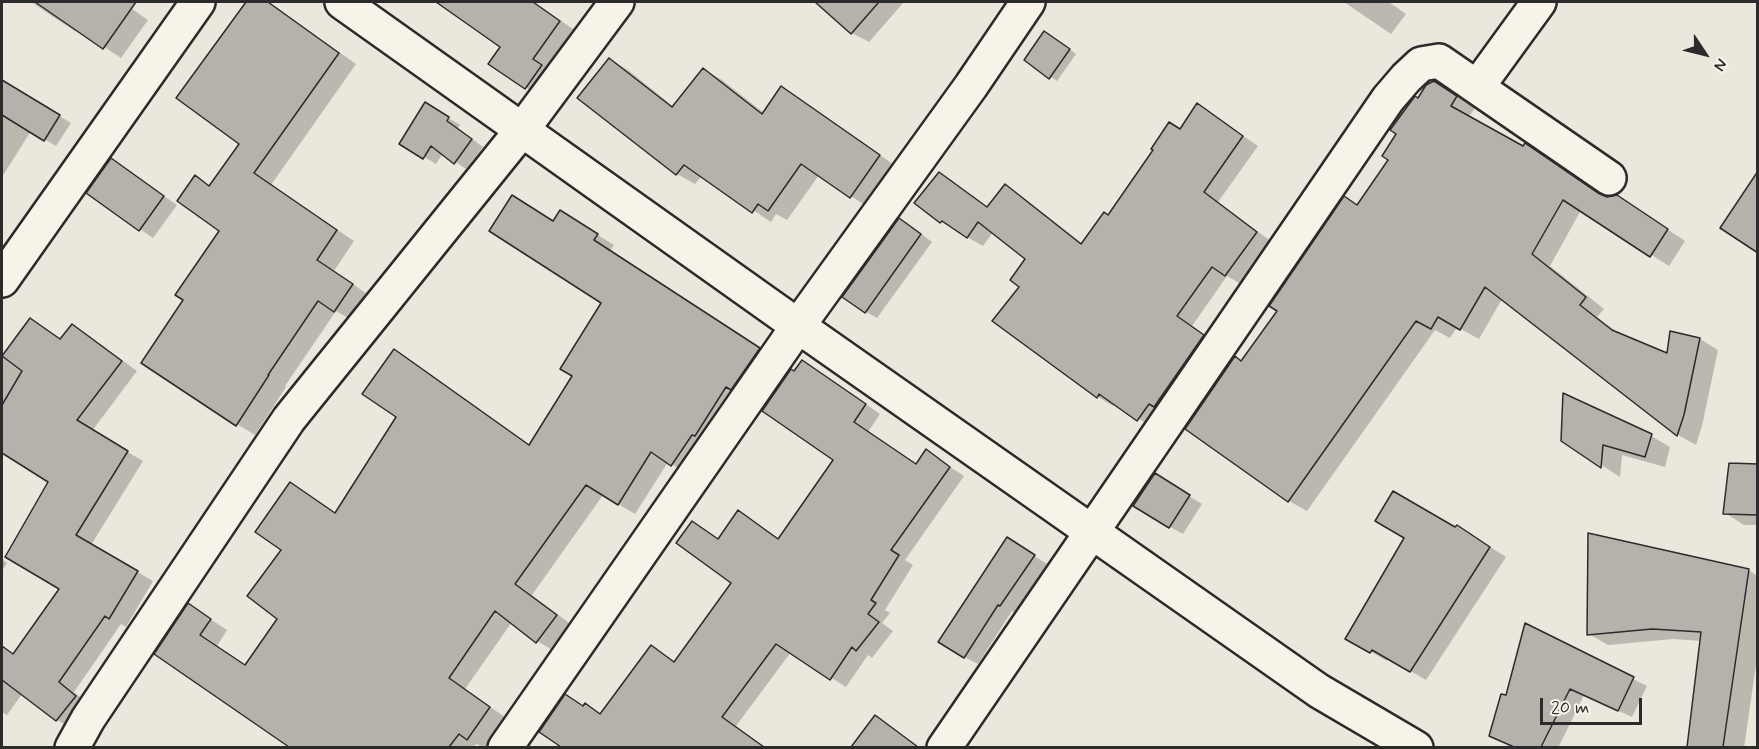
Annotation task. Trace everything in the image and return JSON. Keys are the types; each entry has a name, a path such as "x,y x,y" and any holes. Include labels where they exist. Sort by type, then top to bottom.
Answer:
{"street":[{"path":"2,280 198,2"},
{"path":"342,2 798,326 1319,691 1416,747"},
{"path":"72,747 88,719 289,419 522,130 617,2"},
{"path":"505,747 798,326 971,86 1028,2"},
{"path":"1478,86 1539,2"},
{"path":"944,747 1388,99 1421,64 1439,61 1609,178"}],"building":[{"path":"35,2 136,2 103,49"},
{"path":"246,2 268,2 339,53 254,173 337,230 317,260 353,284 334,312 318,301 236,426 141,363 183,300 175,295 219,231 177,201 195,175 209,186 239,144 176,98"},
{"path":"436,2 533,2 560,21 533,59 542,65 525,89 488,64 500,47"},
{"path":"815,2 879,2 851,34"},
{"path":"1044,31 1070,49 1049,79 1024,60"},
{"path":"609,58 672,107 703,68 762,114 781,86 880,155 850,198 801,164 768,211 758,204 752,213 684,165 676,175 577,98"},
{"path":"2,80 60,115 44,141 2,115"},
{"path":"1434,81 1457,96 1451,106 1523,146 1525,143 1598,193 1607,197 1617,195 1668,229 1650,257 1563,200 1532,254 1586,297 1580,305 1612,330 1667,353 1670,331 1700,338 1684,415 1677,436 1485,287 1460,330 1438,317 1431,329 1416,321 1288,502 1185,429 1235,356 1241,361 1277,311 1269,306 1344,196 1357,205 1388,160 1382,156 1396,134 1390,130 1415,96 1418,98 1426,85"},
{"path":"425,102 449,117 447,121 472,139 454,164 431,146 423,159 399,144"},
{"path":"1197,103 1243,136 1204,192 1257,232 1225,276 1212,267 1177,316 1204,335 1154,407 1149,404 1137,421 1099,394 1097,398 992,321 1019,287 1010,280 1025,259 978,222 967,238 942,221 940,223 914,203 939,172 987,207 1005,184 1081,244 1104,212 1108,215 1153,150 1151,149 1169,122 1180,129"},
{"path":"111,158 164,196 139,231 86,193"},
{"path":"1758,171 1758,253 1720,228"},
{"path":"512,195 553,221 560,210 598,234 594,240 760,348 731,390 726,387 695,436 692,435 671,466 651,452 618,505 586,485 515,584 557,615 536,643 495,611 449,678 490,707 467,740 459,734 449,747 289,747 154,654 188,603 211,619 200,635 245,665 277,619 247,596 281,550 255,532 290,482 335,513 396,417 362,394 394,349 529,445 572,376 560,369 601,303 489,231"},
{"path":"899,218 921,234 865,313 842,297"},
{"path":"30,318 60,339 72,324 122,361 77,420 128,451 76,535 138,571 109,619 105,616 59,682 76,696 56,721 2,680 2,646 13,654 59,589 5,557 48,482 2,453 2,405 22,371 2,356"},
{"path":"802,360 866,404 854,422 916,464 926,449 950,467 891,550 899,555 871,600 876,603 868,614 879,622 856,651 852,647 830,680 776,644 722,717 764,747 561,747 539,732 565,694 583,706 585,703 600,714 651,645 674,662 731,583 676,543 692,521 718,539 738,510 778,539 833,460 762,411 791,369 794,371"},
{"path":"1563,393 1652,434 1645,457 1603,445 1601,468 1561,441"},
{"path":"1729,463 1758,464 1758,515 1723,514"},
{"path":"1155,473 1190,495 1169,528 1133,506"},
{"path":"1393,491 1455,527 1457,525 1490,547 1410,672 1372,650 1370,653 1345,639 1404,538 1375,521"},
{"path":"1588,533 1749,569 1723,747 1687,747 1701,632 1652,629 1587,635"},
{"path":"1007,537 1035,555 1000,606 998,605 964,658 938,642"},
{"path":"1525,623 1634,677 1618,711 1570,689 1541,747 1514,747 1489,736 1501,694 1506,695"},
{"path":"875,715 918,747 851,747"}]}
